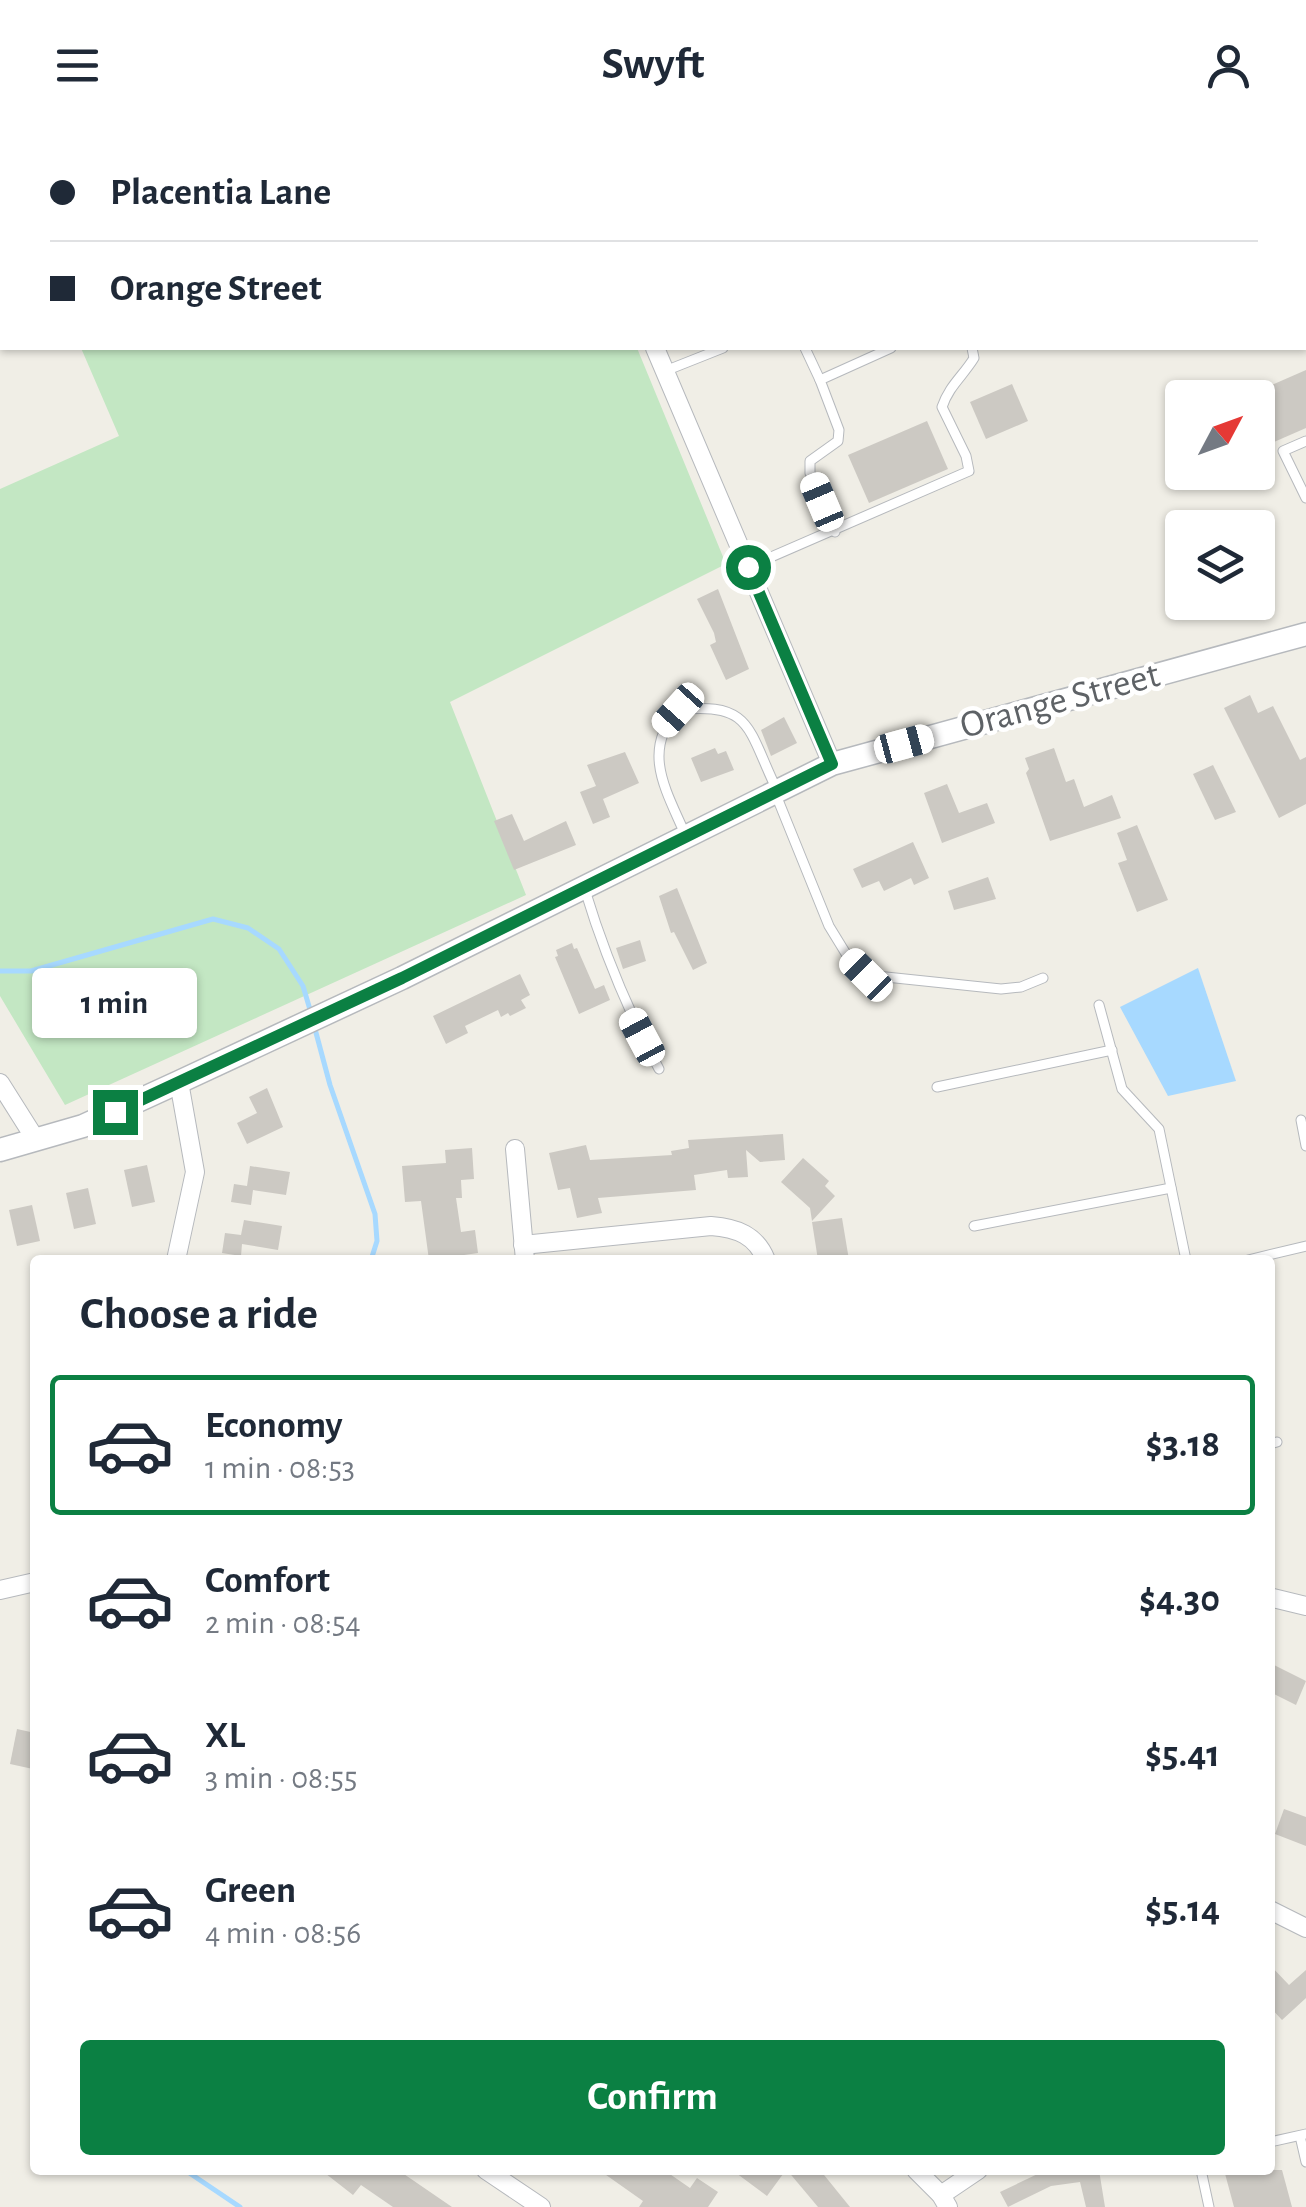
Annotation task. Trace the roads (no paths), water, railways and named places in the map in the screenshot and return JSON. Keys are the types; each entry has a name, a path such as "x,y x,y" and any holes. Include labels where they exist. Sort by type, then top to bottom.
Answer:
{"street":[{"path":"656,350 832,764"},
{"name":"Orange Street","path":"0,1150 83,1126 270,1040 832,764 1306,634"},
{"path":"0,1082 36,1140"},
{"path":"177,1255 195,1172 179,1082"},
{"path":"515,1149 524,1253 711,1226 743,1232 763,1255"},
{"path":"0,1590 30,1583"},
{"path":"1275,1598 1306,1606"},
{"path":"1275,1912 1306,1928"},
{"path":"493,2175 541,2207"},
{"path":"921,2175 944,2201 973,2175"}],"lane":[{"path":"665,371 718,350"},
{"path":"805,350 839,430 838,441 810,461 810,473 835,532"},
{"path":"820,380 887,350"},
{"path":"748,567 969,471 942,407 949,386 965,373 974,358 972,350"},
{"path":"1306,441 1283,451 1306,498"},
{"path":"686,837 668,796 657,752 664,725 678,710 704,706 728,710 741,718 776,792 829,926 848,957 866,975 1001,989 1022,987 1043,978"},
{"path":"584,888 626,1006 659,1069"},
{"path":"1099,1005 1122,1089 1159,1129 1185,1255"},
{"path":"937,1087 1112,1050"},
{"path":"1300,1120 1306,1146"},
{"path":"974,1226 1171,1188"},
{"path":"1269,1255 1306,1246"},
{"path":"1275,2141 1303,2135 1306,2162"},
{"path":"1202,2175 1209,2207"}],"water":[{"path":"1198,968 1236,1081 1168,1096 1120,1007"}],"waterway":[{"path":"0,971 31,971 213,919 248,928 279,949 303,986 311,1013"},
{"path":"315,1029 330,1085 375,1214 377,1241 373,1255"},
{"path":"192,2175 240,2207"}]}
